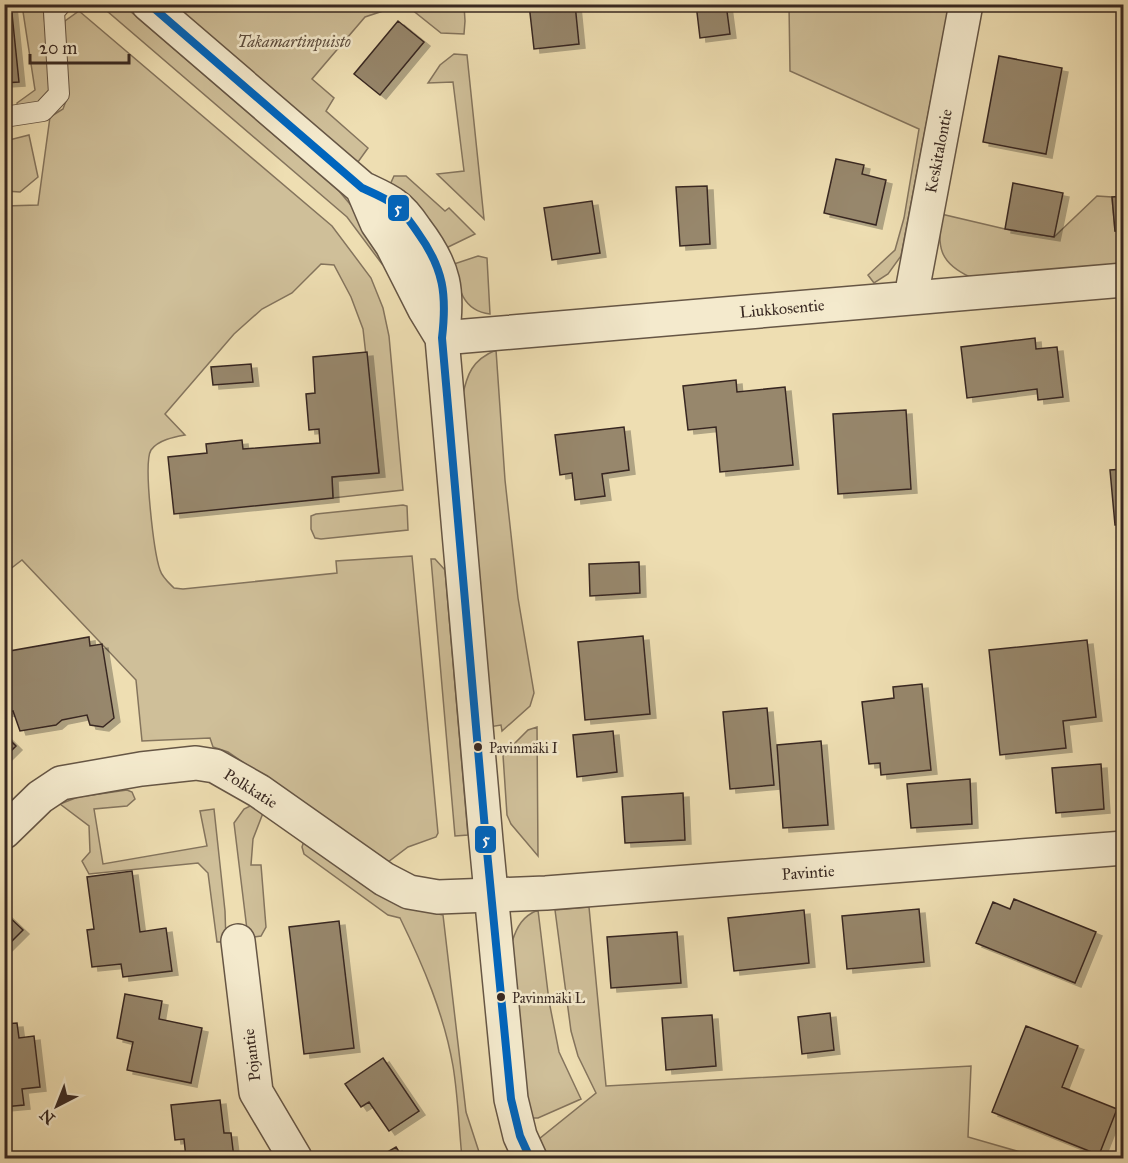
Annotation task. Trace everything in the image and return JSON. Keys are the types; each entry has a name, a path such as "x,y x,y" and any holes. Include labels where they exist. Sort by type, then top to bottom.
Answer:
{"street":[{"path":"148,4 362,188 395,205 424,240 444,283 446,308 441,338 511,1099 520,1136 530,1158"},
{"name":"Keskitalontie","path":"910,297 966,4"},
{"name":"Liukkosentie","path":"441,338 1124,280"},
{"name":"Polkkatie","path":"4,832 40,797 61,783 141,769 196,763 215,766 259,791 384,879 409,892 438,897 492,896"},
{"name":"Pavintie","path":"492,896 1124,848"},
{"name":"Pojantie","path":"238,941 256,1092 295,1158"}],"lane":[{"path":"4,117 43,111 59,94 54,12 61,4"}],"green space":[{"name":"Takamartinpuisto","path":"201,4 401,5 365,17 312,79 334,98 326,111 368,148 358,162 171,5 193,5 197,8"},
{"path":"22,5 45,5 43,7 51,78 50,94 42,104 18,109 17,103 35,90"},
{"path":"100,5 123,5 339,191 360,216 388,268 382,264 347,217"},
{"path":"406,5 464,5 464,34 441,33"},
{"path":"789,5 949,5 901,256 888,274 874,283 868,275 895,250 904,218 919,129 790,71"},
{"path":"79,11 332,226 371,278 383,308 389,336 403,490 333,498 332,477 379,472 363,329 351,297 334,265 321,264 292,293 262,309 234,334 165,414 185,435 166,440 151,450 148,472 152,528 160,570 174,588 183,589 337,573 336,561 412,556 438,833 436,837 408,847 388,862 228,752 213,747 210,738 142,741 136,680 22,560 5,573 5,206 38,205 50,117 63,109 67,98 63,45 65,21"},
{"path":"454,54 467,55 484,219 437,174 464,171 453,82 428,83 440,65"},
{"path":"29,135 38,177 20,192 5,191 5,141"},
{"path":"394,176 406,176 445,211 449,208 475,234 442,250 389,187"},
{"path":"1097,196 1112,197 1115,231 1123,231 1123,264 970,277 952,265 942,252 941,214 1005,229 1054,237"},
{"path":"478,256 487,258 490,314 481,312 467,303 460,289 454,264"},
{"path":"496,350 505,480 518,598 534,693 530,706 502,731 501,725 489,727 462,398 466,382 476,363"},
{"path":"407,506 408,530 321,539 315,538 311,529 311,516 316,514"},
{"path":"431,559 435,559 445,570 468,835 455,836"},
{"path":"537,727 538,856 511,824 507,815 503,755 528,730"},
{"path":"127,790 132,792 135,799 127,806 94,809 103,864 207,846 200,811 214,809 226,942 217,942 208,873 198,863 89,874 82,861 90,852 89,826 60,804 78,797"},
{"path":"252,805 263,813 253,839 251,865 261,865 266,927 261,936 248,938 234,823 244,809"},
{"path":"304,841 406,907 443,915 466,1112 481,1158 462,1158 455,1077 449,1047 425,972 400,918 388,915 304,854 302,847"},
{"path":"589,907 606,1086 971,1066 968,1137 1041,1158 548,1158 539,1139 596,1093 578,1056 571,1031 555,910"},
{"path":"538,910 549,1001 559,1052 581,1099 538,1118 532,1118 525,1094 512,942 521,922"}],"building":[{"path":"4,4 11,4 19,82 4,83"},
{"path":"529,4 575,4 579,44 534,49"},
{"path":"696,4 726,4 730,34 700,38"},
{"path":"398,21 424,42 380,95 354,74"},
{"path":"999,56 1062,68 1046,154 983,142"},
{"path":"836,159 864,165 862,174 886,180 876,225 824,213"},
{"path":"1013,183 1063,193 1054,237 1005,229"},
{"path":"707,186 710,244 680,246 676,187"},
{"path":"1124,196 1124,231 1115,231 1112,197"},
{"path":"592,201 600,253 552,260 544,208"},
{"path":"1035,338 1036,349 1057,347 1063,397 1038,400 1037,389 967,398 961,347"},
{"path":"367,352 379,473 332,477 333,498 174,514 168,457 207,453 206,444 242,440 243,449 320,443 319,429 309,430 306,394 315,393 313,357"},
{"path":"251,364 253,382 213,385 211,367"},
{"path":"736,380 737,392 785,387 793,465 720,472 716,427 688,430 683,386"},
{"path":"906,410 911,489 838,494 833,414"},
{"path":"624,427 629,470 602,474 605,496 575,500 572,473 560,475 555,435"},
{"path":"1124,469 1124,524 1115,525 1110,470"},
{"path":"639,562 640,593 590,596 589,564"},
{"path":"643,636 650,714 585,720 578,642"},
{"path":"89,637 90,646 102,644 114,718 103,727 90,725 87,715 62,720 56,725 20,731 13,711 4,713 4,652"},
{"path":"1087,640 1096,717 1063,721 1066,748 1000,755 989,650"},
{"path":"922,684 931,770 881,775 880,763 869,764 862,702 894,698 893,687"},
{"path":"767,708 774,785 730,789 723,712"},
{"path":"613,731 617,772 577,777 573,735"},
{"path":"4,734 16,746 4,758"},
{"path":"821,741 828,825 783,828 777,745"},
{"path":"1101,764 1104,809 1056,813 1052,768"},
{"path":"970,779 972,824 911,828 907,784"},
{"path":"683,793 685,840 625,843 622,797"},
{"path":"132,871 140,932 166,928 172,971 123,977 121,964 92,967 87,930 94,929 87,877"},
{"path":"1014,899 1096,932 1075,983 976,943 993,902 1010,909"},
{"path":"919,909 924,962 847,969 842,916"},
{"path":"804,910 809,963 734,971 728,918"},
{"path":"4,912 23,930 4,949"},
{"path":"339,921 354,1048 304,1054 289,927"},
{"path":"677,932 681,983 611,988 607,937"},
{"path":"125,994 162,1001 159,1019 202,1028 191,1083 127,1070 133,1042 117,1038"},
{"path":"830,1013 834,1050 802,1054 798,1017"},
{"path":"712,1015 716,1066 666,1070 662,1018"},
{"path":"17,1023 19,1038 34,1036 40,1087 22,1089 24,1105 4,1107 4,1024"},
{"path":"1026,1026 1078,1046 1062,1087 1117,1109 1099,1155 992,1112"},
{"path":"383,1058 419,1111 389,1131 369,1102 361,1107 345,1084"},
{"path":"220,1100 224,1133 231,1133 234,1158 186,1158 184,1139 175,1140 171,1105"},
{"path":"396,1147 403,1158 377,1158"}],"transit line":[{"name":"5","path":"149,4 362,188 399,208 427,246 442,283 444,309 442,338 511,1099 520,1136 530,1158"}],"place":[{"name":"Pavinmäki I","path":"478,747"},
{"name":"Pavinmäki L","path":"501,997"}]}
